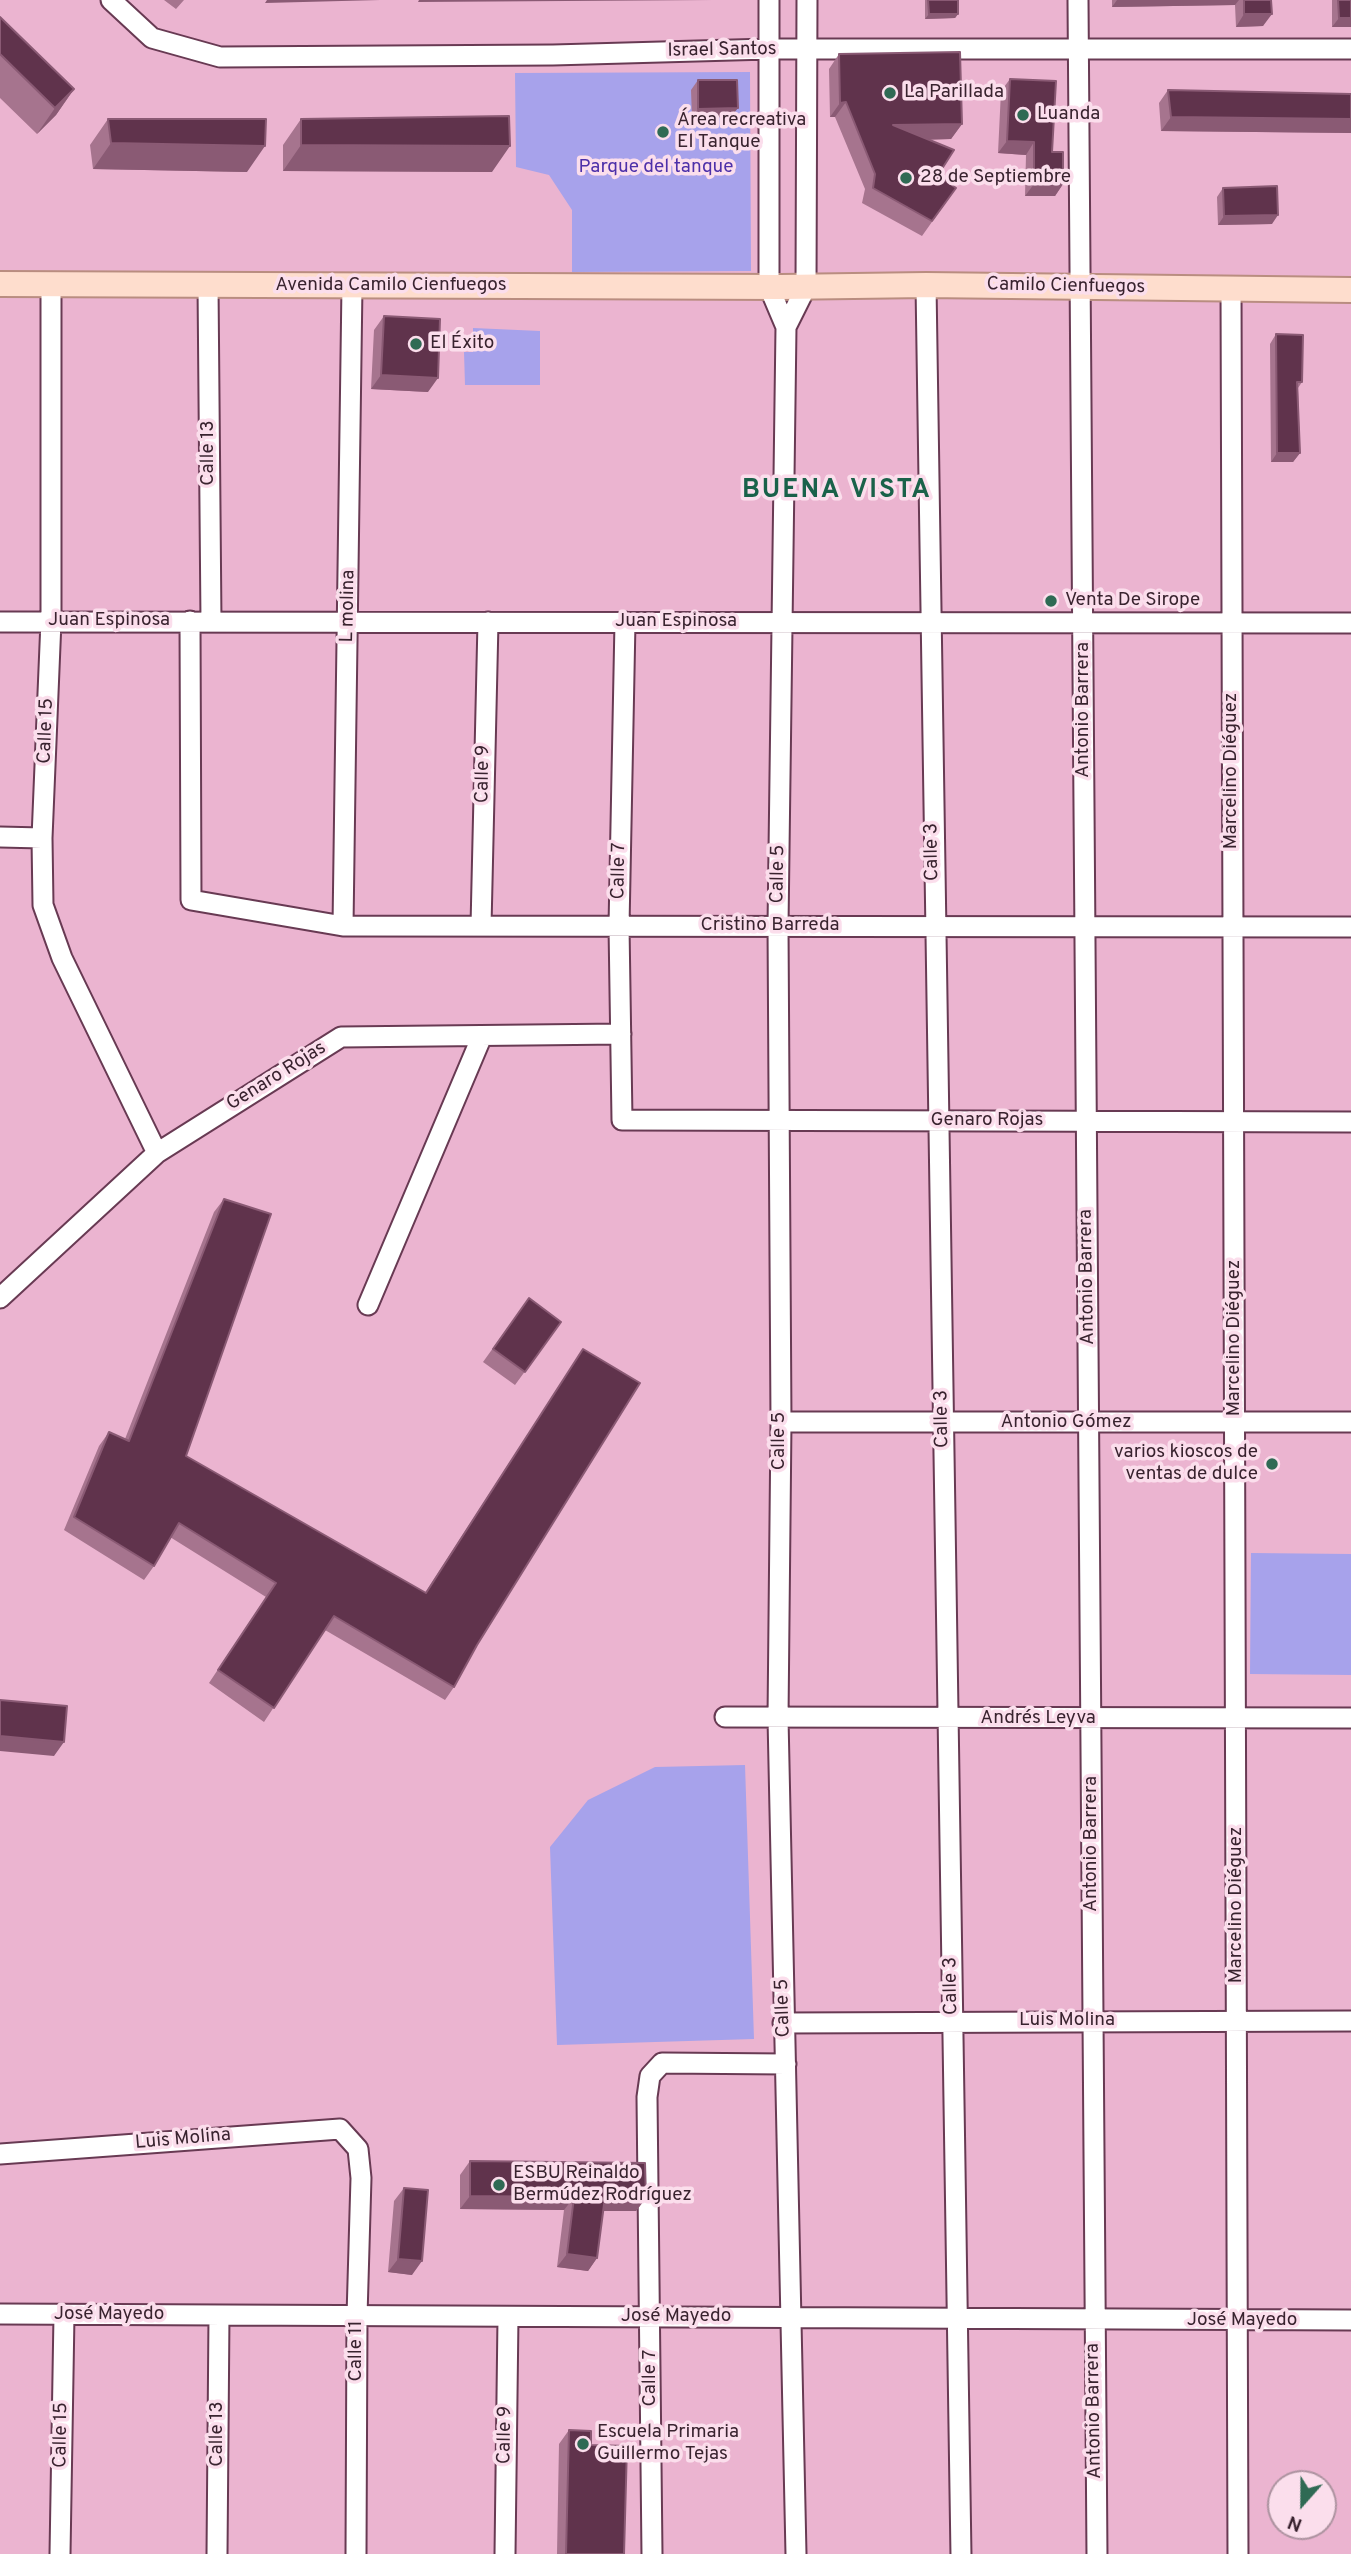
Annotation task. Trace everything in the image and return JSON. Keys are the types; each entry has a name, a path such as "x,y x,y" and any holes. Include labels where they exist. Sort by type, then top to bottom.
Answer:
{"main road":[{"name":"Avenida Camilo Cienfuegos","path":"0,284 785,287"},
{"name":"Camilo Cienfuegos","path":"785,287 926,285 1351,290"}],"street":[{"name":"Israel Santos","path":"111,0 152,38 220,57 541,55 769,49 1351,49"},
{"path":"769,0 769,49 785,287"},
{"path":"785,287 808,49 807,0"},
{"name":"Antonio Barrera","path":"1077,0 1080,50 1082,288 1097,2554"},
{"name":"Calle 15","path":"51,284 51,621 42,838 43,905 62,958 157,1153"},
{"name":"Calle 13","path":"208,285 211,622"},
{"name":"L molina","path":"343,926 352,285"},
{"name":"Calle 3","path":"926,285 936,1121 961,2554"},
{"name":"Calle 5","path":"785,287 778,925 781,1423 778,1718 796,2554"},
{"name":"Calle 5","path":"785,287 786,327"},
{"name":"Marcelino Diéguez","path":"1231,289 1238,2554"},
{"name":"Cristino Barreda","path":"190,621 191,900 343,926 1351,927"},
{"name":"Juan Espinosa","path":"0,622 1351,623"},
{"name":"Calle 9","path":"481,926 488,622"},
{"name":"Calle 7","path":"622,1120 619,926 625,622"},
{"path":"0,836 42,838"},
{"name":"Genaro Rojas","path":"0,1298 157,1153 341,1037 621,1034"},
{"path":"368,1305 482,1036"},
{"name":"Genaro Rojas","path":"622,1120 1351,1122"},
{"name":"Antonio Gómez","path":"781,1423 1351,1422"},
{"name":"Andrés Leyva","path":"725,1717 1236,1720 1351,1718"},
{"name":"Luis Molina","path":"783,2022 1351,2021"},
{"name":"Calle 7","path":"652,2554 647,2097 650,2076 662,2063 786,2064"},
{"name":"Luis Molina","path":"0,2154 340,2129 358,2149"},
{"name":"Calle 11","path":"356,2554 357,2316 362,2178 358,2149"},
{"name":"José Mayedo","path":"0,2315 1351,2320"},
{"name":"Calle 15","path":"60,2554 64,2315"},
{"name":"Calle 13","path":"217,2554 219,2315"},
{"name":"Calle 9","path":"505,2554 508,2317"}],"green space":[{"name":"Parque del tanque","path":"750,72 751,271 572,272 572,210 549,175 516,167 515,73"},
{"path":"473,328 540,331 540,385 465,385 464,352 473,352"},
{"path":"1251,1553 1351,1554 1351,1675 1250,1674"},
{"path":"745,1765 754,2039 557,2045 550,1847 588,1800 655,1767"}],"building":[{"path":"928,0 958,0 958,14 929,14"},
{"path":"1244,0 1271,0 1272,14 1244,14"},
{"path":"1338,0 1351,0 1351,18 1339,18"},
{"path":"0,17 74,89 55,108 0,54"},
{"path":"960,52 962,124 893,125 954,150 938,175 956,188 932,221 873,188 875,174 846,102 840,103 839,54"},
{"path":"1010,79 1056,81 1052,152 1063,152 1063,184 1034,184 1034,142 1007,141"},
{"path":"698,80 737,80 738,108 698,109"},
{"path":"1168,90 1351,94 1351,119 1171,117"},
{"path":"509,116 510,146 301,145 301,119"},
{"path":"108,119 266,119 265,146 111,143"},
{"path":"1277,186 1278,215 1224,216 1223,188"},
{"path":"384,316 440,319 438,378 381,375"},
{"path":"1276,334 1303,335 1302,382 1297,382 1300,453 1277,453"},
{"path":"224,1199 271,1214 186,1456 426,1593 583,1349 640,1383 477,1645 454,1687 334,1616 274,1708 218,1670 276,1583 179,1523 154,1566 74,1517 109,1432 129,1441"},
{"path":"529,1298 561,1322 525,1372 493,1349"},
{"path":"0,1700 67,1706 64,1742 0,1736"},
{"path":"470,2161 645,2163 646,2198 605,2197 597,2258 567,2254 574,2197 470,2196"},
{"path":"404,2188 428,2190 422,2261 398,2259"},
{"path":"569,2430 591,2431 591,2445 627,2446 624,2554 566,2554"}],"place":[{"name":"La Parillada","path":"890,93"},
{"name":"Luanda","path":"1023,115"},
{"name":"Área recreativa El Tanque","path":"663,132"},
{"name":"28 de Septiembre","path":"906,178"},
{"name":"El Éxito","path":"416,344"},
{"name":"Venta De Sirope","path":"1051,601"},
{"name":"varios kioscos de ventas de dulce","path":"1272,1464"},
{"name":"ESBU Reinaldo Bermúdez Rodríguez","path":"499,2185"},
{"name":"Escuela Primaria Guillermo Tejas","path":"583,2444"}],"district":[{"name":"BUENA VISTA","path":"837,492"}]}
